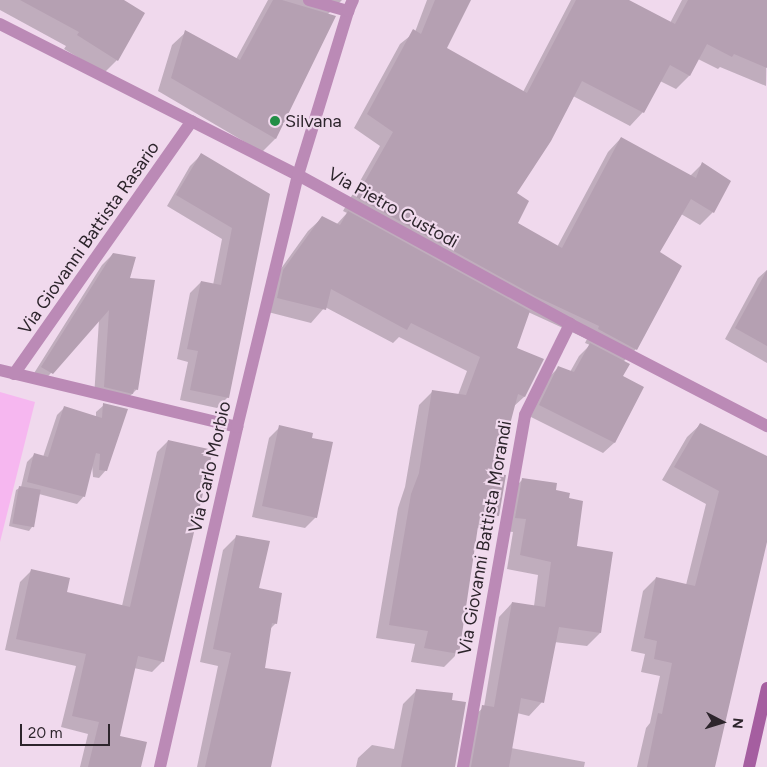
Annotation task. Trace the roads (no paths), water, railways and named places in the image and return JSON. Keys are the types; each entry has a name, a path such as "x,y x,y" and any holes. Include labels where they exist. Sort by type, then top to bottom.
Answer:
{"street":[{"path":"309,0 350,5"},
{"name":"Via Carlo Morbio","path":"160,767 237,427 298,175 350,5"},
{"name":"Via Pietro Custodi","path":"0,24 298,175 570,324 767,426"},
{"name":"Via Giovanni Battista Rasario","path":"14,374 192,121"},
{"name":"Via Giovanni Battista Morandi","path":"463,767 525,415 570,324"},
{"path":"0,370 237,427"},
{"path":"749,767 767,688"}],"place":[{"name":"Silvana","path":"275,121"}]}
